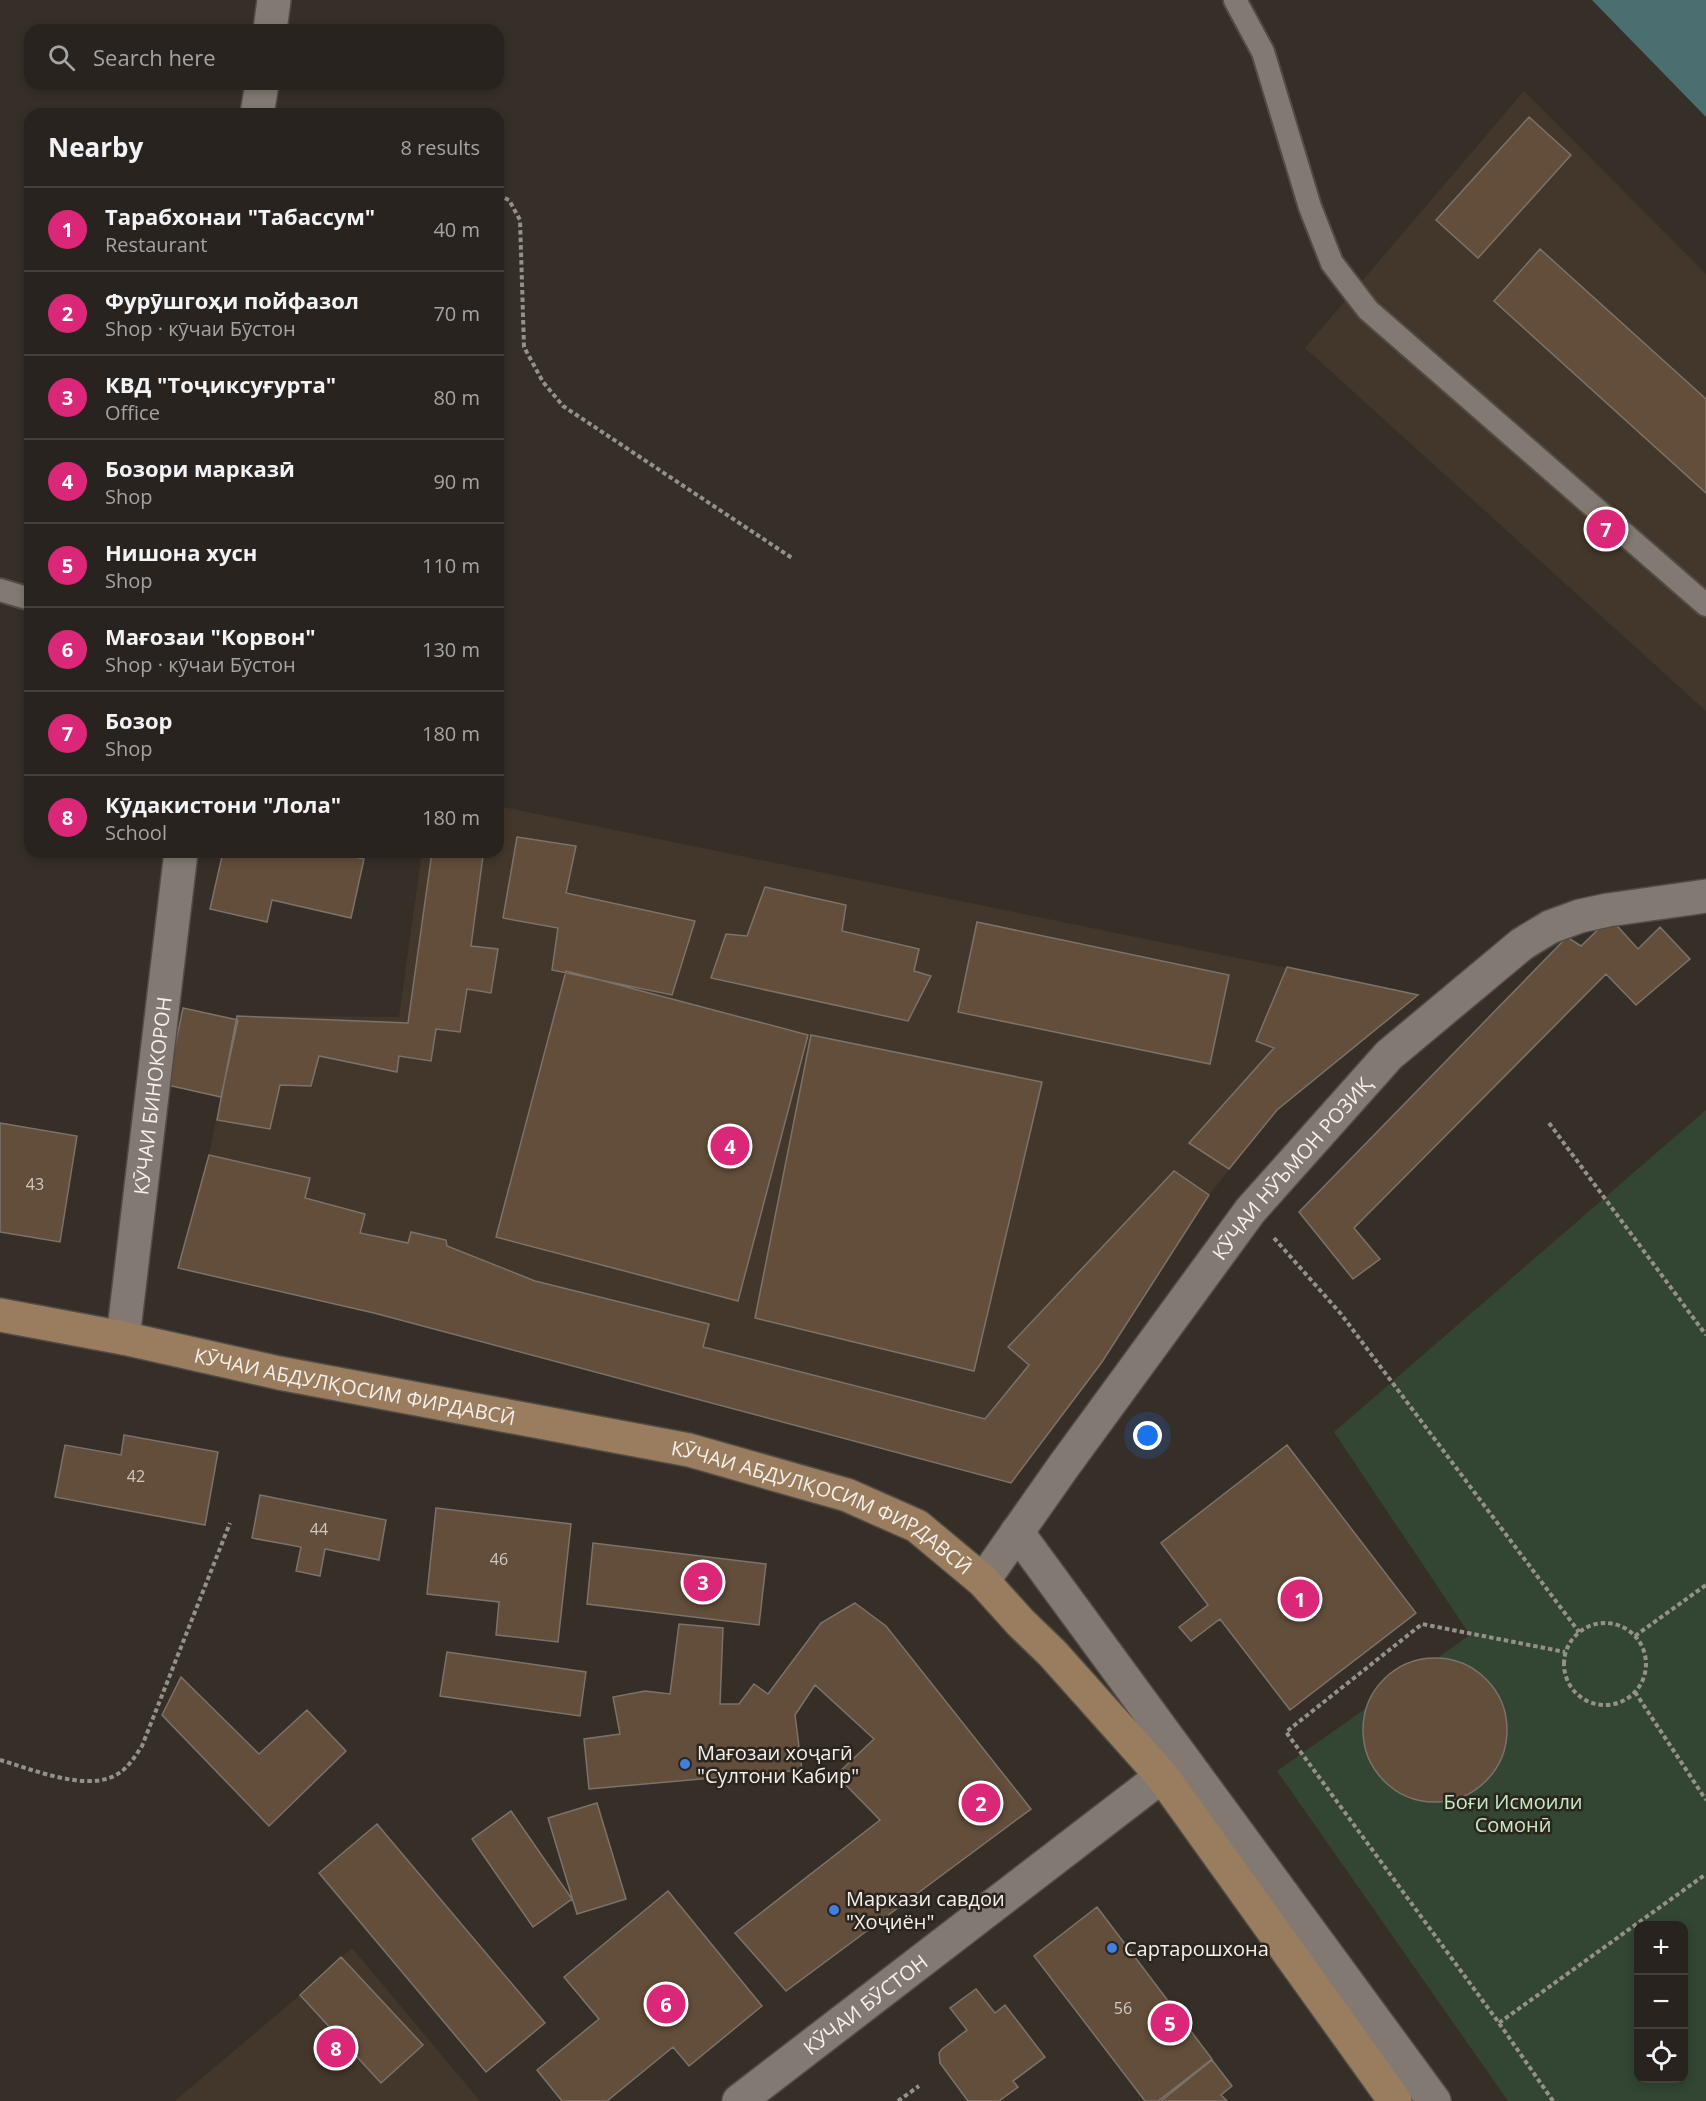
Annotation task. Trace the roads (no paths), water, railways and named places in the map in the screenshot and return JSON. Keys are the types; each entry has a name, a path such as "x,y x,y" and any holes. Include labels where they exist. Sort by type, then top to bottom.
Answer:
{"street":[{"path":"271,24 274,0"},
{"path":"258,108 261,90"},
{"name":"КӮЧАИ БИНОКОРОН","path":"123,1338 180,858"},
{"name":"КӮЧАИ НӮЪМОН РОЗИҚ","path":"983,1581 1250,1211 1389,1056 1522,944 1550,927 1580,916 1706,896"},
{"name":"КӮЧАИ АБДУЛҚОСИМ ФИРДАВСӢ","path":"0,1315 123,1338 279,1373 689,1450 847,1495 917,1526 983,1581 1053,1654 1162,1776 1395,2101"},
{"path":"1017,1532 1434,2101"},
{"name":"КӮЧАИ БӮСТОН","path":"739,2101 1162,1776"}],"lane":[{"path":"1235,0 1263,52 1310,207 1332,263 1368,310 1706,605"},
{"path":"0,590 24,597"}],"water":[{"path":"1592,0 1706,0 1706,117"}],"place":[{"name":"Бозор","path":"1606,529"},
{"name":"Бозори марказӣ","path":"730,1146"},
{"name":"КВД \"Тоҷиксуғурта\"","path":"703,1582"},
{"name":"Тарабхонаи \"Табассум\"","path":"1300,1599"},
{"name":"Мағозаи хоҷагӣ \"Султони Кабир\"","path":"685,1764"},
{"name":"Фурӯшгоҳи пойфазол","path":"981,1803"},
{"name":"Маркази савдои \"Хоҷиён\"","path":"834,1910"},
{"name":"Сартарошхона","path":"1112,1948"},
{"name":"Мағозаи \"Корвон\"","path":"666,2004"},
{"name":"Нишона хусн","path":"1170,2023"},
{"name":"Кӯдакистони \"Лола\"","path":"336,2048"}],"park label":[{"name":"Боғи Исмоили Сомонӣ","path":"1513,1812"}]}
